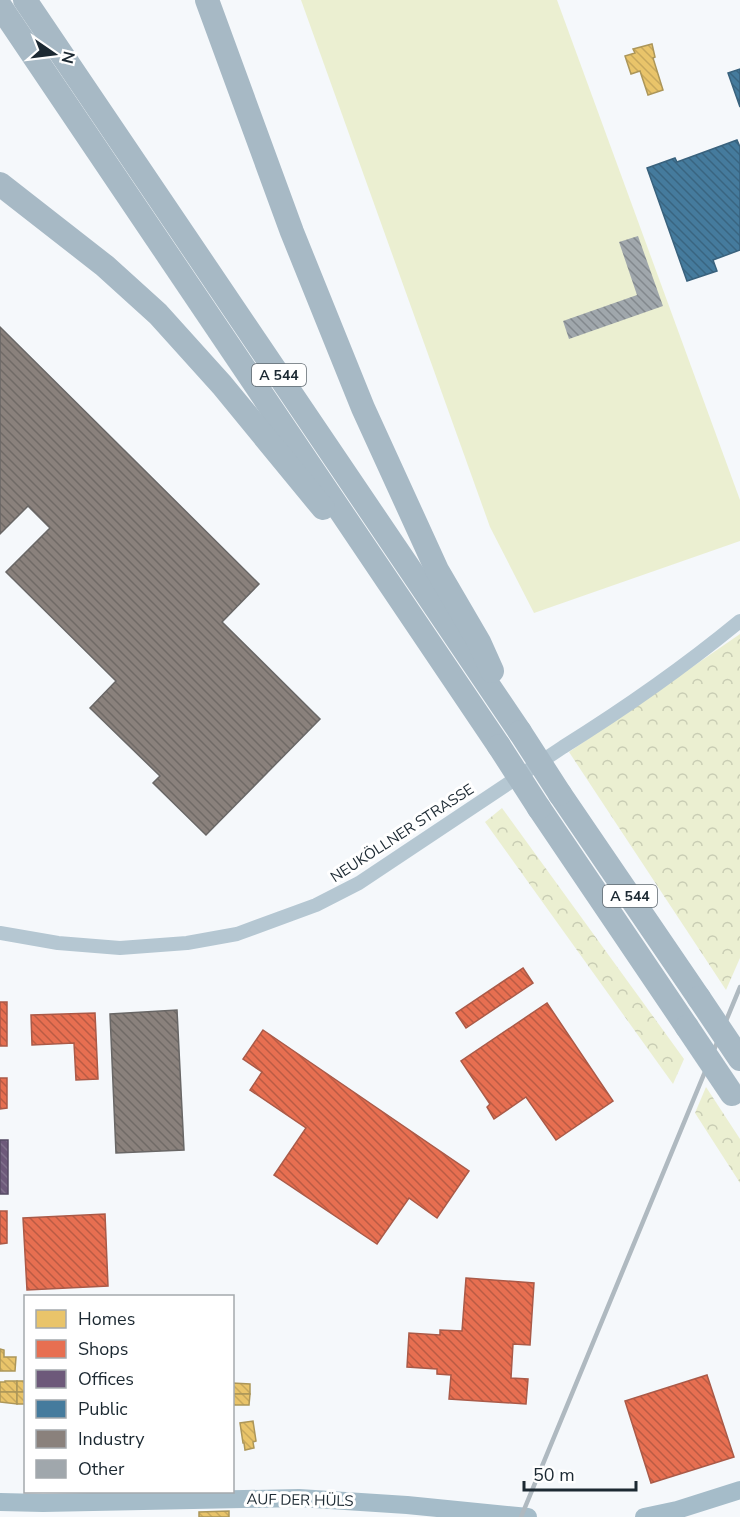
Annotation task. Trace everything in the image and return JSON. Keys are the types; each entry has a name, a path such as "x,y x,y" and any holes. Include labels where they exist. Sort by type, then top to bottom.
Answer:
{"highway":[{"path":"211,5 292,232 363,408 437,570 479,642 520,732"},
{"name":"A 544","path":"0,6 736,1100"},
{"name":"A 544","path":"32,9 740,1059"},
{"path":"0,184 105,266 158,314 222,385 314,499 380,569"}],"street":[{"name":"NEUKÖLLNER STRASSE","path":"0,933 78,945 120,948 155,946 237,934 316,905 359,883 593,728 706,649 740,621"},
{"path":"644,1517 677,1510 740,1490"},
{"name":"AUF DER HÜLS","path":"0,1502 299,1498 386,1503 528,1517"}],"green space":[{"path":"301,0 557,0 740,500 740,541 534,613 490,527"},
{"path":"740,634 740,958 726,990 569,752"},
{"path":"502,808 684,1059 673,1084 485,822"},
{"path":"706,1087 740,1139 740,1183 695,1113"}],"building: Homes":[{"path":"652,44 655,57 653,58 663,90 648,95 640,71 631,74 625,56 635,53 633,49"},
{"path":"0,1349 4,1350 4,1357 16,1357 15,1371 0,1371"},
{"path":"17,1381 17,1392 0,1392 0,1382"},
{"path":"17,1381 24,1381 24,1392 17,1392"},
{"path":"234,1383 250,1384 250,1394 234,1394"},
{"path":"0,1392 17,1392 17,1404 0,1402"},
{"path":"17,1392 24,1392 24,1404 17,1404"},
{"path":"234,1394 250,1394 249,1405 234,1405"},
{"path":"253,1421 256,1441 253,1442 254,1448 245,1450 240,1423"},
{"path":"229,1511 229,1517 199,1517 199,1512"}],"building: Shops":[{"path":"523,968 533,983 466,1028 456,1013"},
{"path":"0,1002 7,1002 7,1046 0,1046"},
{"path":"547,1003 613,1101 556,1140 526,1097 494,1119 487,1107 490,1104 461,1061"},
{"path":"95,1013 98,1079 76,1080 74,1043 32,1045 31,1015"},
{"path":"263,1030 469,1171 437,1218 409,1198 377,1244 274,1175 306,1128 250,1090 262,1072 243,1059"},
{"path":"0,1078 7,1078 7,1108 0,1109"},
{"path":"0,1211 7,1211 7,1243 0,1244"},
{"path":"105,1214 108,1286 27,1290 23,1218"},
{"path":"466,1278 534,1283 530,1345 513,1344 511,1378 528,1379 526,1404 449,1399 451,1375 437,1374 437,1369 407,1367 409,1333 440,1335 440,1330 462,1331"},
{"path":"707,1375 734,1457 651,1483 625,1401"}],"building: Offices":[{"path":"0,1140 8,1140 8,1194 0,1194"}],"building: Public":[{"path":"740,69 740,107 728,73"},
{"path":"737,140 740,147 740,250 713,260 717,271 687,281 647,168 675,158 677,162"}],"building: Industry":[{"path":"0,327 259,584 222,622 320,719 206,835 153,783 160,776 90,708 116,681 6,572 50,528 28,506 0,534"},
{"path":"177,1010 184,1150 116,1153 110,1014"}],"building: Other":[{"path":"638,236 663,306 569,339 563,321 637,295 619,242"}],"railway":[{"path":"521,1517 740,987"}]}
